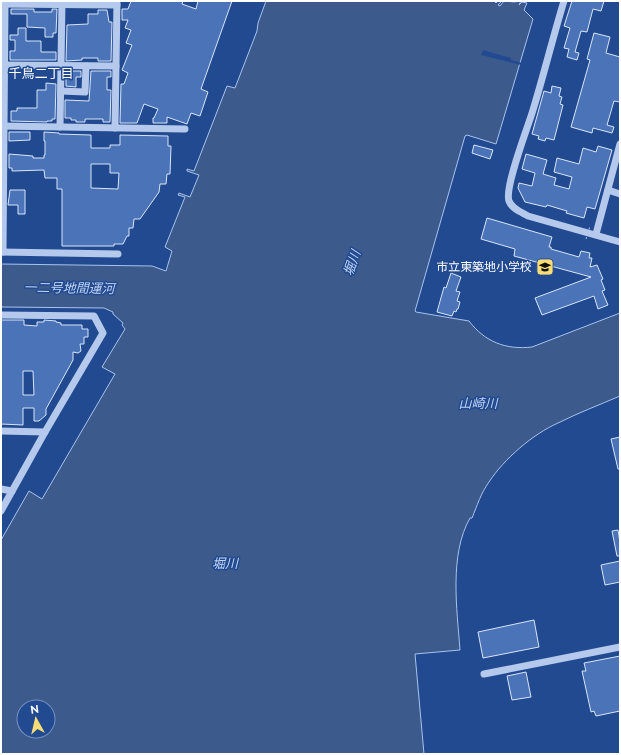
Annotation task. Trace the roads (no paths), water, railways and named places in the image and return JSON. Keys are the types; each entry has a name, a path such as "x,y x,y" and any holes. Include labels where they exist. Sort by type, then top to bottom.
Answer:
{"street":[{"path":"564,1 532,112 512,173 509,201 515,210 528,216 620,242"},
{"path":"115,128 117,3 4,3 5,65 2,126 2,252 118,254"},
{"path":"60,127 62,3"},
{"path":"5,65 116,66"},
{"path":"61,91 85,92 86,66"},
{"path":"2,126 185,129"},
{"path":"596,234 620,144"},
{"path":"608,190 620,194"},
{"path":"1,315 94,316 103,334 45,432 1,511"},
{"path":"1,431 45,432"},
{"path":"1,489 12,491"},
{"path":"484,674 620,647"}],"water":[{"name":"堀川","path":"266,1 496,1 496,3 498,1 502,1 498,5 500,6 504,1 521,1 519,5 522,2 527,3 524,10 533,19 496,144 467,135 465,136 415,311 469,321 489,339 505,346 522,348 532,347 620,313 620,396 566,419 529,440 495,473 479,500 472,518 470,518 463,533 459,548 456,600 460,650 415,654 424,754 1,754 1,540 29,491 42,499 115,374 102,367 125,329 122,325 123,323 113,314 113,312 104,308 1,307 1,264 152,266 166,271 172,251 165,247 185,197 178,195 179,193 190,197 199,175 187,171 187,169 194,171 227,86 235,88 257,31 258,23"}],"place":[{"name":"市立東築地小学校","path":"545,267"}],"district":[{"name":"千鳥二丁目","path":"41,73"}],"water label":[{"name":"一二号地間運河","path":"69,288"},
{"name":"山崎川","path":"478,403"}]}
